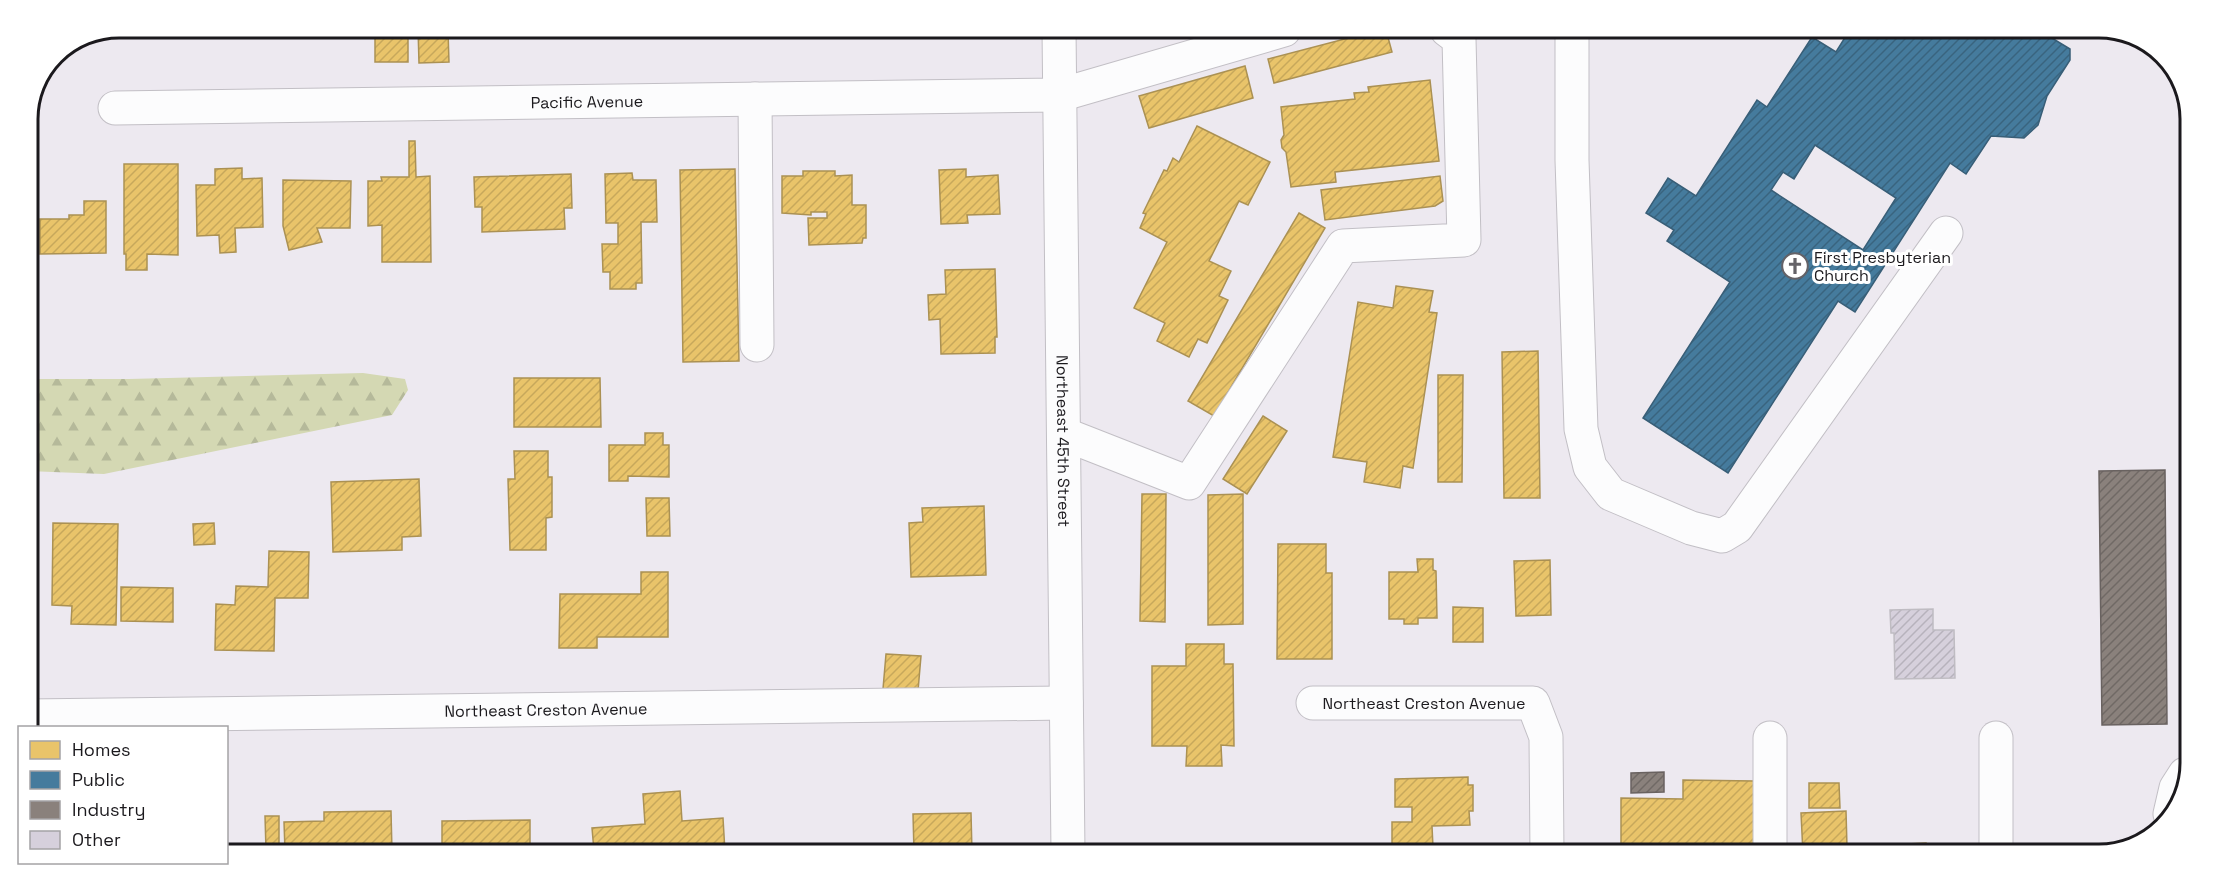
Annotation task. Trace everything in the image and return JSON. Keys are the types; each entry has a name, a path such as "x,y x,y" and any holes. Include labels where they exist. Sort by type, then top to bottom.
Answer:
{"street":[{"name":"Northeast 45th Street","path":"1059,38 1068,844"},
{"name":"Pacific Avenue","path":"115,108 1060,95 1256,38"},
{"path":"1064,434 1189,483 1343,246 1464,240 1458,38"},
{"path":"1572,38 1572,160 1581,429 1590,467 1611,494 1691,528 1722,536 1737,527 1946,233"},
{"path":"754,99 757,345"},
{"name":"Northeast Creston Avenue","path":"38,716 1066,703"},
{"name":"Northeast Creston Avenue","path":"1313,703 1533,703 1546,737 1546,844"},
{"path":"1770,738 1770,844"},
{"path":"1996,738 1996,844"}],"green space":[{"path":"363,373 405,379 408,390 392,415 104,474 38,471 38,379"}],"building: Homes":[{"path":"375,38 408,38 408,62 375,62"},
{"path":"418,38 448,38 449,62 419,63"},
{"path":"1348,38 1388,38 1392,52 1274,83 1268,59"},
{"path":"1245,66 1253,98 1149,128 1139,96"},
{"path":"1430,80 1439,161 1335,172 1336,182 1291,187 1286,152 1282,148 1281,140 1284,135 1281,107 1355,99 1354,93 1369,92 1368,87"},
{"path":"1197,126 1270,162 1248,205 1239,201 1209,261 1231,271 1219,296 1228,300 1207,343 1198,339 1189,357 1157,341 1165,323 1134,308 1167,242 1140,228 1146,214 1143,213 1164,170 1167,171 1173,158 1179,162"},
{"path":"409,141 415,141 416,177 430,176 431,262 382,262 382,225 368,226 368,181 382,181 381,177 409,177"},
{"path":"124,164 178,164 178,255 147,254 147,270 126,270"},
{"path":"242,168 242,179 262,178 263,227 235,228 236,252 220,253 219,235 197,236 196,185 215,185 215,169"},
{"path":"735,169 739,361 683,362 680,170"},
{"path":"966,169 966,177 998,175 1000,214 967,215 968,223 941,224 939,170"},
{"path":"803,171 835,171 835,176 852,175 852,205 866,205 866,238 863,238 862,243 809,245 808,218 827,218 827,212 811,212 811,215 782,213 782,176 803,176"},
{"path":"632,173 633,180 656,180 657,222 641,222 642,283 636,283 636,289 610,289 610,272 603,272 602,244 618,244 618,223 606,223 605,174"},
{"path":"571,174 572,208 564,208 565,229 482,232 482,207 475,207 474,177"},
{"path":"1440,176 1443,201 1435,206 1325,220 1321,190"},
{"path":"283,180 351,181 350,228 317,228 322,242 289,250 283,226"},
{"path":"84,201 106,201 106,253 40,254 40,219 69,219 69,215 84,215"},
{"path":"1299,213 1325,228 1214,416 1188,401"},
{"path":"995,269 997,337 995,337 995,353 941,354 940,319 929,320 928,295 946,294 945,270"},
{"path":"1396,286 1433,291 1429,312 1437,313 1413,468 1403,466 1400,488 1364,482 1367,462 1333,457 1358,302 1393,308"},
{"path":"1538,351 1540,498 1504,498 1502,352"},
{"path":"1438,375 1463,375 1462,482 1438,482"},
{"path":"514,378 600,378 601,427 514,427"},
{"path":"1263,416 1287,431 1247,494 1223,479"},
{"path":"645,433 663,433 663,445 669,445 669,477 628,476 628,481 609,481 609,445 645,445"},
{"path":"514,451 548,451 548,477 552,477 552,517 546,518 546,550 510,550 508,479 515,479"},
{"path":"419,479 421,536 402,537 402,550 333,552 331,482"},
{"path":"1142,494 1166,494 1165,622 1140,621"},
{"path":"1243,494 1243,624 1208,625 1208,495"},
{"path":"646,498 669,498 670,536 647,536"},
{"path":"984,506 986,575 911,577 909,523 923,522 922,508"},
{"path":"53,523 118,524 116,625 71,624 72,606 52,605"},
{"path":"214,523 215,544 194,545 193,524"},
{"path":"1278,544 1326,544 1326,573 1332,573 1332,659 1277,659"},
{"path":"269,551 309,552 308,598 275,598 274,651 215,650 216,604 235,605 236,586 268,587"},
{"path":"1417,559 1433,559 1433,570 1436,571 1437,618 1418,618 1418,624 1404,624 1404,619 1389,619 1389,572 1418,572"},
{"path":"1550,560 1551,615 1516,616 1514,561"},
{"path":"641,572 668,572 668,637 597,637 597,648 559,648 560,594 641,594"},
{"path":"121,587 173,588 173,622 121,621"},
{"path":"1453,607 1483,608 1483,642 1453,642"},
{"path":"1186,644 1224,644 1224,664 1233,664 1234,746 1221,745 1222,766 1186,766 1187,746 1152,746 1152,666 1186,666"},
{"path":"886,654 921,656 918,691 883,689"},
{"path":"1468,777 1468,785 1473,785 1473,811 1469,811 1470,825 1432,826 1433,844 1392,844 1392,822 1412,822 1412,807 1395,807 1395,779"},
{"path":"1683,780 1754,781 1754,844 1621,844 1621,798 1683,799"},
{"path":"1809,783 1839,783 1840,808 1809,808"},
{"path":"680,791 682,821 723,818 725,844 593,844 592,828 645,824 643,794"},
{"path":"391,811 392,844 285,844 284,822 324,821 324,812"},
{"path":"1846,811 1847,844 1803,844 1801,813"},
{"path":"971,813 972,844 914,844 913,814"},
{"path":"265,816 279,816 279,844 266,844"},
{"path":"530,820 530,844 442,844 442,821"}],"building: Public":[{"name":"First Presbyterian Church","path":"1811,38 1836,52 1845,38 2052,38 2070,49 2070,60 2047,96 2038,125 2024,138 1991,136 1966,174 1950,163 1855,312 1838,301 1728,473 1643,418 1730,282 1667,241 1674,230 1646,213 1668,178 1696,196 1757,100 1767,107","holes":["1815,145 1896,198 1863,250 1771,190 1783,172 1794,179"]}],"building: Industry":[{"path":"2165,470 2167,724 2102,725 2099,471"},
{"path":"1664,772 1664,792 1631,793 1631,773"}],"building: Other":[{"path":"1933,609 1933,630 1954,630 1955,678 1895,679 1894,633 1891,633 1890,610"}],"place":[{"name":"First Presbyterian Church","path":"1795,266"}]}
